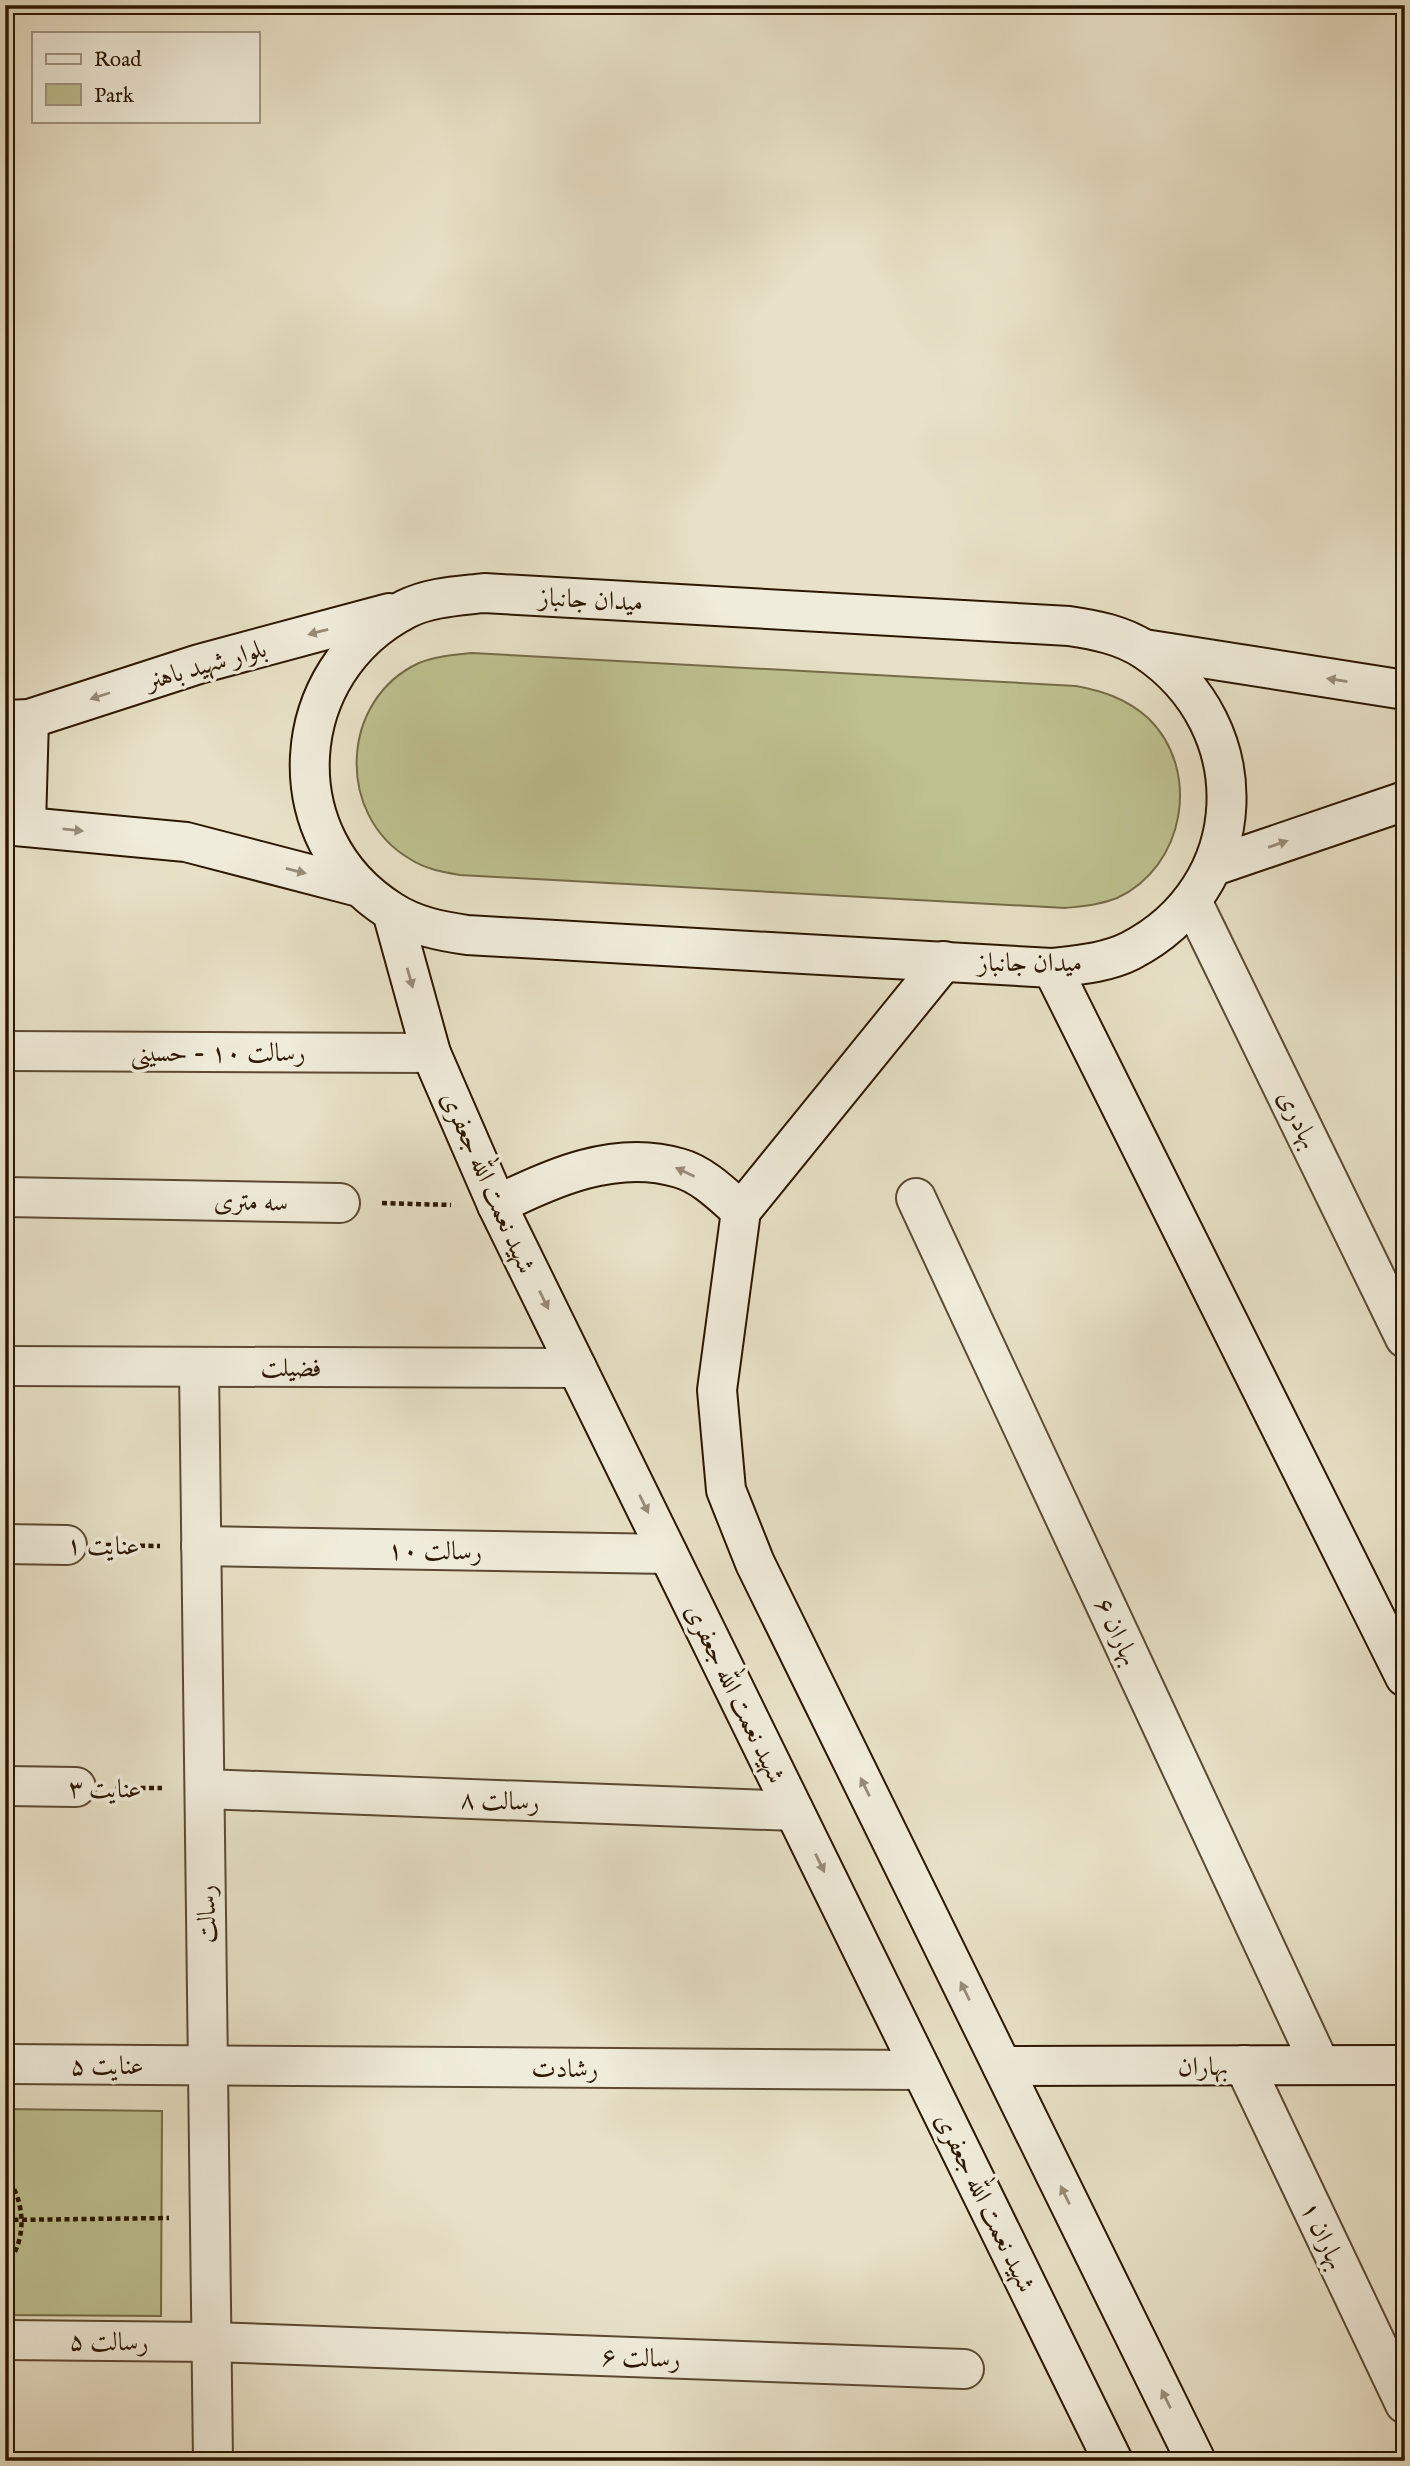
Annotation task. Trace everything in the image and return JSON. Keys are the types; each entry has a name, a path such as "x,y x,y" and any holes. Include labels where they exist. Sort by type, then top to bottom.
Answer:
{"street":[{"name":"میدان جانباز","path":"484,593 1069,626 1106,632 1143,649 1176,674 1202,706 1219,744 1227,785 1226,826 1214,866 1192,901 1163,931 1128,952 1089,965 1052,968 467,935 430,929 392,912 359,887 334,854 316,817 309,776 311,735 323,695 344,659 373,631 408,608 447,596 484,593"},
{"name":"بلوار شهید باهنر","path":"17,720 199,664 408,608"},
{"path":"1143,649 1405,690"},
{"path":"17,720 15,825 186,842 359,887"},
{"path":"1214,866 1405,801"},
{"name":"بهادری","path":"1192,901 1405,1338"},
{"name":"شهید نعمت الله جعفری","path":"392,912 431,1054 497,1205 1113,2461"},
{"path":"944,961 741,1211 717,1390 726,1490 755,1563 1196,2461"},
{"path":"1052,968 1405,1677"},
{"name":"رسالت ۱۰ - حسینی","path":"5,1051 431,1054"},
{"path":"497,1205 543,1182 585,1168 640,1163 680,1168 715,1188 741,1211"},
{"name":"سه متری","path":"5,1197 340,1203"},
{"name":"بهاران ۶","path":"916,1198 1320,2065"},
{"name":"فضیلت","path":"5,1366 577,1368"},
{"name":"رسالت","path":"199,1367 214,2461"},
{"name":"عنایت ۱","path":"5,1544 67,1545"},
{"name":"رسالت ۱۰","path":"201,1546 668,1554"},
{"name":"عنایت ۳","path":"5,1786 76,1787"},
{"name":"رسالت ۸","path":"205,1789 794,1811"},
{"name":"عنایت ۵","path":"5,2064 208,2066"},
{"name":"بهاران","path":"1002,2066 1405,2065"},
{"name":"رشادت","path":"208,2066 921,2070"},
{"name":"بهاران ۱","path":"1244,2066 1405,2404"},
{"name":"رسالت ۵","path":"5,2340 212,2342"},
{"name":"رسالت ۶","path":"212,2342 964,2369"}],"path":[{"path":"340,1203 497,1205"},
{"name":"عنایت ۱","path":"67,1545 201,1546"},
{"name":"عنایت ۳","path":"76,1787 205,1789"},
{"path":"5,2175 18,2198 22,2220 19,2242 5,2266"},
{"path":"5,2220 210,2218"}],"green space":[{"path":"472,653 1086,688 1105,693 1132,706 1148,718 1165,739 1176,764 1180,790 1178,816 1171,841 1158,864 1140,883 1111,900 1065,908 460,875 428,868 410,859 386,839 369,815 359,787 357,758 362,729 374,703 393,680 419,663"},
{"path":"5,2109 162,2111 161,2316 5,2315"}]}
